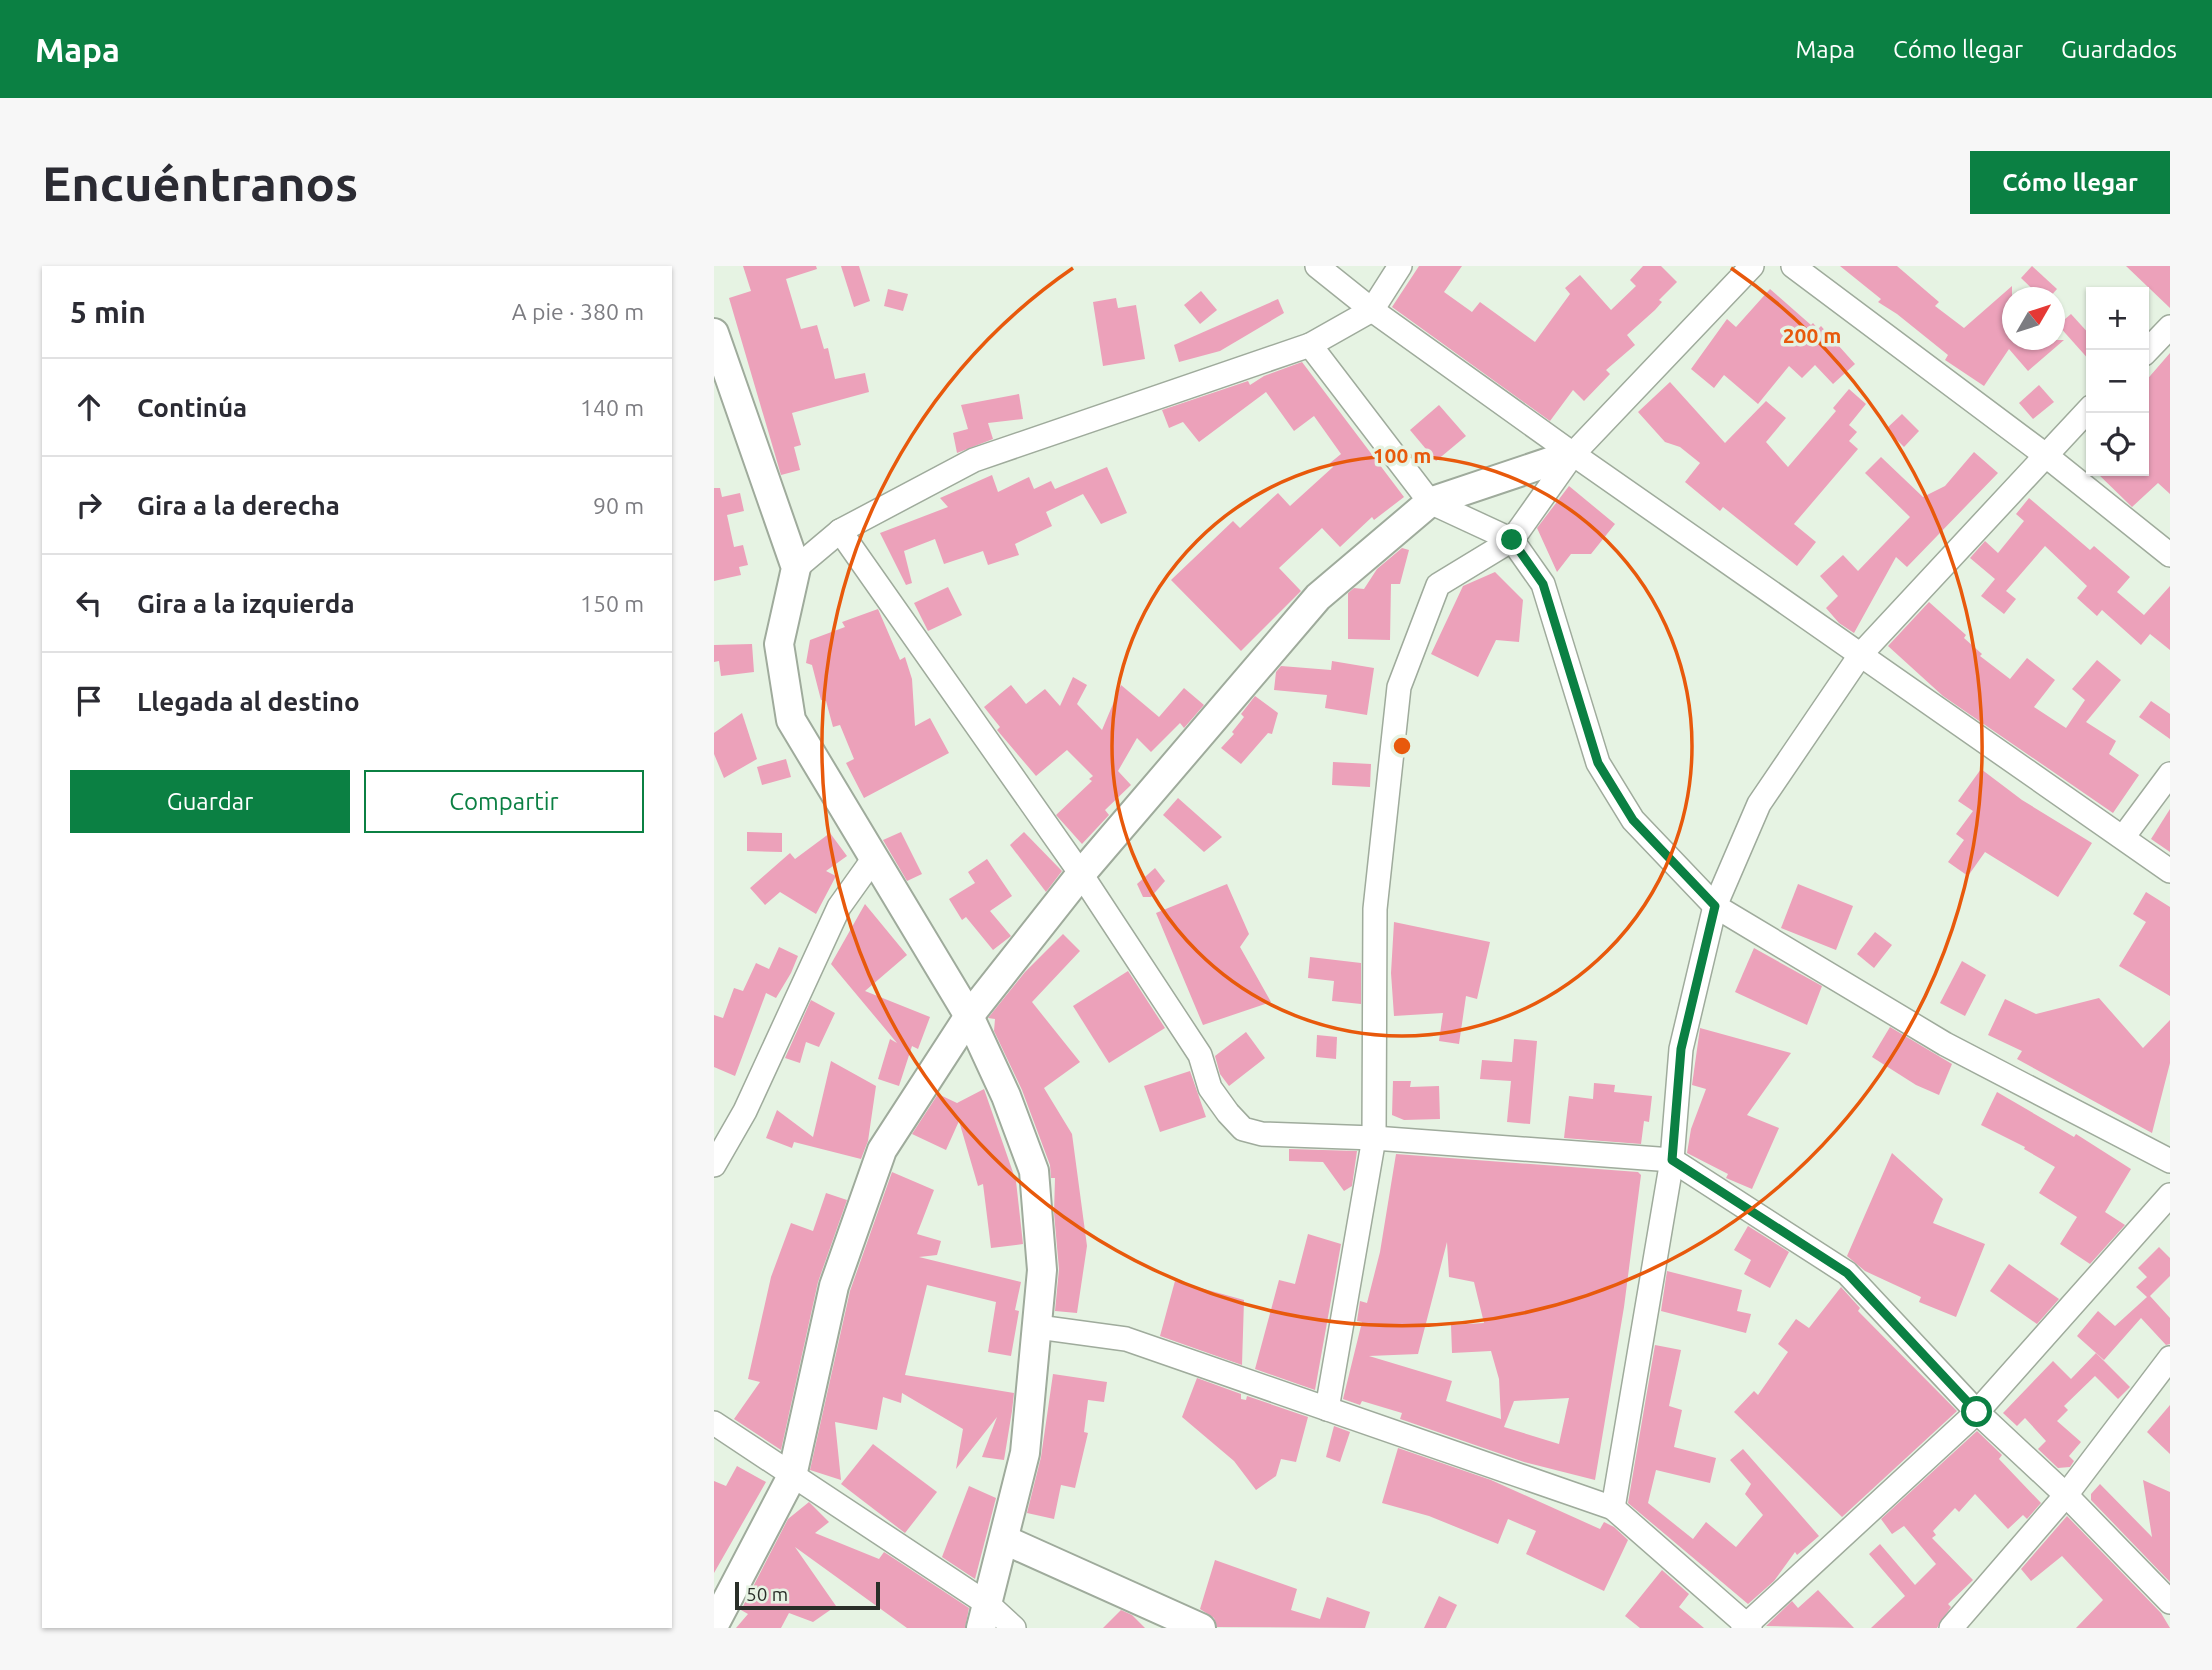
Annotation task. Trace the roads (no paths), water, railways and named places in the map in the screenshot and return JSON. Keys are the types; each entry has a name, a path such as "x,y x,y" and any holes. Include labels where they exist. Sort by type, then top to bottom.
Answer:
{"street":[{"path":"1317,266 1371,310 1573,454 2124,836 2170,871"},
{"path":"796,568 840,531 974,460 1310,345 1371,310 1400,266"},
{"path":"1327,1409 1374,1138 1375,909 1399,687 1438,585 1512,540 1573,454 1752,266"},
{"path":"1793,266 2044,454 2170,555"},
{"path":"2148,350 2170,327"},
{"path":"1310,345 1430,502 1512,540 1543,584 1598,763 1633,820 1715,906 1945,1044 2170,1161"},
{"path":"716,347 796,568 779,643 791,720 969,1016 1006,1096 1034,1171 1042,1270 1025,1453 985,1616"},
{"path":"1614,1508 1672,1160 1681,1049 1715,906 1759,804 1861,653 2086,412"},
{"path":"714,1625 792,1476 834,1286 882,1150 969,1016 1081,874 1318,597 1430,502 1573,454"},
{"path":"840,531 1081,874 1200,1055 1210,1088 1243,1129 1262,1133 1374,1138 1672,1160 1847,1273 1977,1412 2067,1495 2170,1602"},
{"path":"2124,836 2170,775"},
{"path":"714,1165 745,1111 839,907 874,858"},
{"path":"1038,1327 1126,1339 1614,1508 1746,1627 1977,1412 2170,1195"},
{"path":"1951,1628 2067,1495 2170,1358"},
{"path":"714,1423 985,1616 1014,1628"},
{"path":"1005,1540 1200,1628"}]}
